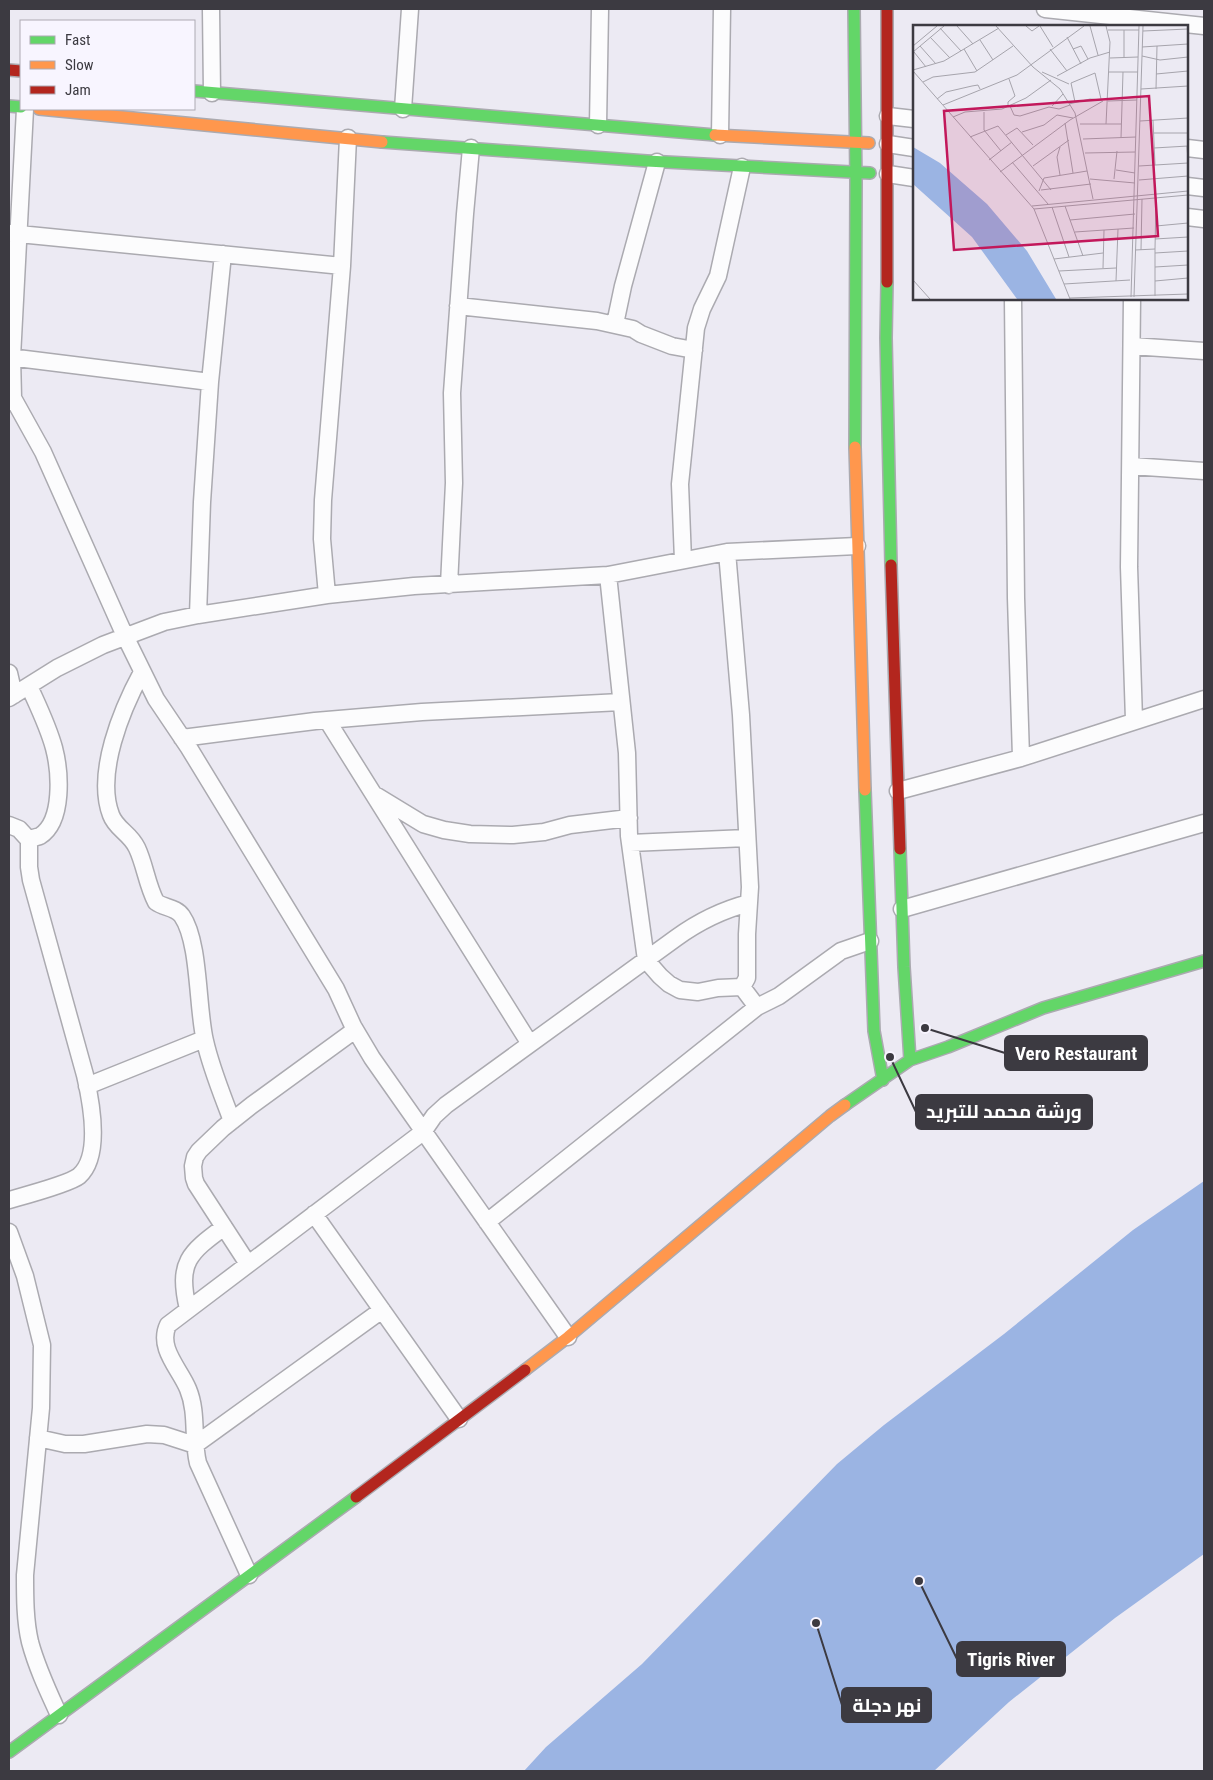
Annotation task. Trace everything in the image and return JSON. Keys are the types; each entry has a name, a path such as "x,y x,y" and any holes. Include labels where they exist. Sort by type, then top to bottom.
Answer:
{"street":[{"path":"211,9 212,93"},
{"path":"403,109 410,9"},
{"path":"598,125 600,9"},
{"path":"720,135 722,9"},
{"path":"854,9 856,173 854,337 857,546 874,1031 883,1080"},
{"path":"887,9 887,435 904,967 910,1060"},
{"path":"1045,9 1123,14 1204,26"},
{"path":"195,91 720,135 888,144 913,148"},
{"path":"25,110 14,234 10,357 11,400 43,452 125,636 156,699 182,738 336,989 355,1030 372,1058 568,1337"},
{"path":"50,110 471,148 657,162 888,174 913,178"},
{"path":"888,116 913,119"},
{"path":"327,595 322,539 323,500 342,266 348,138"},
{"path":"449,585 454,483 452,393 471,148"},
{"path":"1188,148 1204,150"},
{"path":"615,324 623,286 657,162"},
{"path":"683,560 680,484 696,328 702,309 718,276 742,167"},
{"path":"1188,186 1204,188"},
{"path":"1188,217 1204,219"},
{"path":"14,234 342,266"},
{"path":"198,615 202,502 210,382 223,254"},
{"path":"1013,300 1016,598 1021,757"},
{"path":"1132,300 1130,585 1134,720"},
{"path":"458,306 615,324 633,329 672,346 694,350"},
{"path":"1132,346 1204,351"},
{"path":"10,357 210,382"},
{"path":"1131,466 1204,471"},
{"path":"9,674 12,697 57,668 103,645 164,622 327,595 414,586 608,576 727,552 857,546"},
{"path":"727,552 741,716 747,838 749,903 747,978 742,987"},
{"path":"608,576 627,753 630,843 646,960 664,980 680,990 698,992 718,988 742,987"},
{"path":"142,672 130,694 115,735 107,772 108,806 114,821 132,838 156,902 178,912 186,922 193,947 204,1039 232,1121"},
{"path":"28,840 40,836 50,824 58,801 58,772 54,747 30,686"},
{"path":"898,791 1021,757 1204,699"},
{"path":"182,738 327,720 461,709 621,702"},
{"path":"327,720 530,1044"},
{"path":"374,795 423,824 470,834 544,832 570,825 629,818"},
{"path":"902,909 1204,823"},
{"path":"9,824 19,829 28,840 31,880 88,1086 92,1130 90,1155 86,1167 78,1177 9,1200"},
{"path":"630,843 747,838"},
{"path":"249,1575 202,1475 195,1445 192,1398 167,1351 165,1343 168,1325 423,1132 434,1116 446,1105 692,926 716,914 749,903"},
{"path":"487,1222 757,1007 780,996 841,951 870,941"},
{"path":"9,1752 568,1337 830,1116 910,1060 948,1047 1042,1008 1204,961"},
{"path":"742,987 757,1007"},
{"path":"248,1264 196,1184 193,1173 194,1157 232,1121 355,1030"},
{"path":"88,1086 204,1039"},
{"path":"314,1214 459,1419"},
{"path":"188,1309 184,1280 188,1262 197,1247 224,1227"},
{"path":"9,1232 25,1276 42,1345 38,1438 25,1575 25,1599 30,1640 40,1674 59,1715"},
{"path":"195,1445 382,1310"},
{"path":"38,1438 65,1444 84,1444 146,1434 164,1436 195,1445"}],"water":[{"path":"1204,1181 1204,1554 1115,1618 1009,1702 934,1771 524,1771 546,1747 642,1664 837,1464 884,1425 1004,1334 1133,1230"}],"traffic: fast":[{"path":"854,9 856,183 855,447"},
{"path":"195,91 715,135"},
{"path":"9,106 20,107"},
{"path":"382,142 647,161 870,173"},
{"path":"887,282 886,338 891,565"},
{"path":"865,790 874,1031 883,1080"},
{"path":"900,849 904,967 910,1060"},
{"path":"845,1105 910,1060 948,1047 1043,1008 1204,961"},
{"path":"9,1752 356,1497"}],"traffic: slow":[{"path":"49,110 382,142"},
{"path":"715,135 869,143"},
{"path":"855,447 865,790"},
{"path":"525,1370 568,1337 845,1105"}],"traffic: jam":[{"path":"887,9 887,282"},
{"path":"9,70 20,71"},
{"path":"891,565 900,849"},
{"path":"356,1497 525,1370"}],"place":[{"name":"Vero Restaurant","path":"925,1028"},
{"name":"ورشة محمد للتبريد","path":"890,1057"},
{"name":"Tigris River","path":"919,1581"},
{"name":"نهر دجلة","path":"816,1623"}]}
